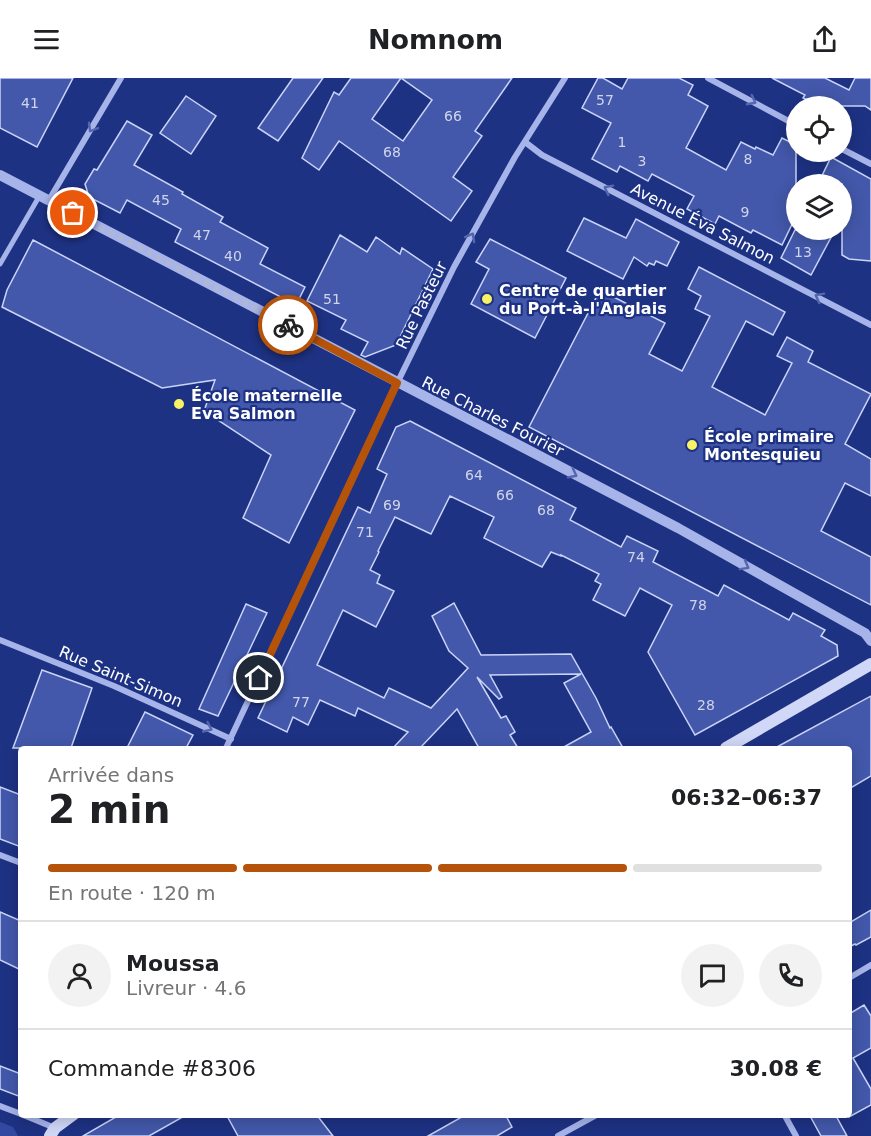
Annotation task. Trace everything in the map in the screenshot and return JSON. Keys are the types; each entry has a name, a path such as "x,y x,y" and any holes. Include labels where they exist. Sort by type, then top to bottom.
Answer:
{"main road":[{"path":"729,746 871,664"},
{"path":"52,1132 69,1118"}],"street":[{"path":"0,264 121,78"},
{"name":"Rue Pasteur","path":"227,746 397,383 458,259 515,156 565,78"},
{"path":"708,78 786,120"},
{"name":"Avenue Éva Salmon","path":"525,142 542,155 871,325"},
{"path":"852,154 871,164"},
{"name":"Rue Charles Fourier","path":"0,175 678,528 865,633 871,641"},
{"name":"Rue Saint-Simon","path":"0,640 114,686 231,739"},
{"path":"0,855 18,862"},
{"path":"852,976 871,965"},
{"path":"0,1106 18,1113"},
{"path":"28,1118 52,1132"},
{"path":"558,1136 591,1118"},
{"path":"786,1118 796,1136"}],"shaded area":[{"path":"0,1122 13,1127 18,1136 0,1136"}],"building":[{"path":"0,78 73,78 37,147 0,128"},
{"path":"293,78 323,78 278,141 258,128"},
{"path":"351,78 401,78 512,78 475,131 482,136 453,177 472,191 451,221 339,141 319,170 302,158 334,92 339,95","holes":["401,78 432,100 403,141 372,119"]},
{"path":"598,78 603,78 622,89 628,78 679,78 693,85 688,95 708,106 686,148 726,170 741,142 773,155 782,138 786,140 786,162 796,162 796,174 786,174 786,237 782,245 753,230 751,233 719,216 715,224 687,209 694,196 652,174 648,181 620,166 617,172 592,159 611,123 582,108"},
{"path":"772,78 825,78 849,90 855,78 871,78 871,110 865,106 852,106 852,96 805,95"},
{"path":"186,96 216,116 191,154 160,133"},
{"path":"127,121 152,135 134,165 223,217 220,222 268,248 260,264 305,287 296,305 175,242 181,229 127,200 120,213 89,197 85,184 94,169 97,170"},
{"path":"829,162 840,162 871,179 871,261 849,259 842,255 842,240 852,240 852,174 823,174"},
{"path":"584,218 626,238 636,219 679,242 667,266 656,261 654,265 649,263 647,266 634,257 623,279 567,251"},
{"path":"340,235 367,252 376,237 400,254 402,248 433,269 396,345 365,357 361,355 368,342 341,329 346,320 307,301"},
{"path":"490,239 566,278 535,338 471,304 489,269 476,262"},
{"path":"33,240 355,410 289,543 243,518 271,455 204,411 215,380 162,388 2,307 7,290"},
{"path":"790,240 830,240 811,275 781,258"},
{"name":"École primaire Montesquieu","path":"699,267 785,312 773,335 746,321 712,387 765,415 792,363 777,356 787,337 813,351 808,362 871,394 845,444 871,459 871,496 845,483 821,531 871,557 871,605 529,427 600,290 665,323 649,354 682,371 710,316 695,309 701,296 688,289"},
{"path":"410,421 576,508 570,520 621,547 627,536 658,551 653,562 718,596 724,585 789,620 793,613 825,630 821,636 837,645 838,656 695,735 648,652 672,605 640,588 625,616 593,600 601,584 595,581 599,574 551,552 542,567 484,538 494,517 450,496 431,534 395,517 370,570 380,575 377,583 394,591 376,627 343,610 317,665 384,698 389,688 431,708 468,668 449,651 432,616 454,603 481,655 571,654 622,746 566,746 591,732 564,683 581,674 490,675 502,697 499,699 477,677 501,718 506,716 515,732 510,735 517,746 478,746 457,709 422,746 395,746 408,732 358,708 355,716 320,700 308,725 293,717 287,732 258,718 358,507 370,513 387,474 377,469 396,427"},
{"path":"246,604 267,613 218,716 199,709"},
{"path":"42,670 92,688 72,746 18,746 18,748 13,748"},
{"path":"871,696 871,776 852,787 852,746 779,746"},
{"path":"145,712 193,735 187,746 128,746"},
{"path":"0,787 18,794 18,846 0,839"},
{"path":"871,910 871,937 852,946 852,921"},
{"path":"0,912 18,920 18,969 0,960"},
{"path":"864,1005 871,1016 871,1048 853,1058 871,1089 871,1105 852,1115 852,1012"},
{"path":"0,1066 18,1073 18,1096 0,1089"},
{"path":"114,1118 181,1118 149,1136 83,1136"},
{"path":"228,1118 319,1118 333,1136 238,1136"},
{"path":"460,1118 507,1118 512,1127 497,1136 428,1136"},
{"path":"811,1118 837,1118 847,1136 821,1136"}],"way so far":[{"path":"73,213 288,325"}],"place":[{"name":"Centre de quartier du Port-à-l'Anglais","path":"487,299"},
{"name":"École maternelle Eva Salmon","path":"179,404"},
{"name":"École primaire Montesquieu","path":"692,445"}],"route":[{"path":"259,678 397,383 288,325"}]}
